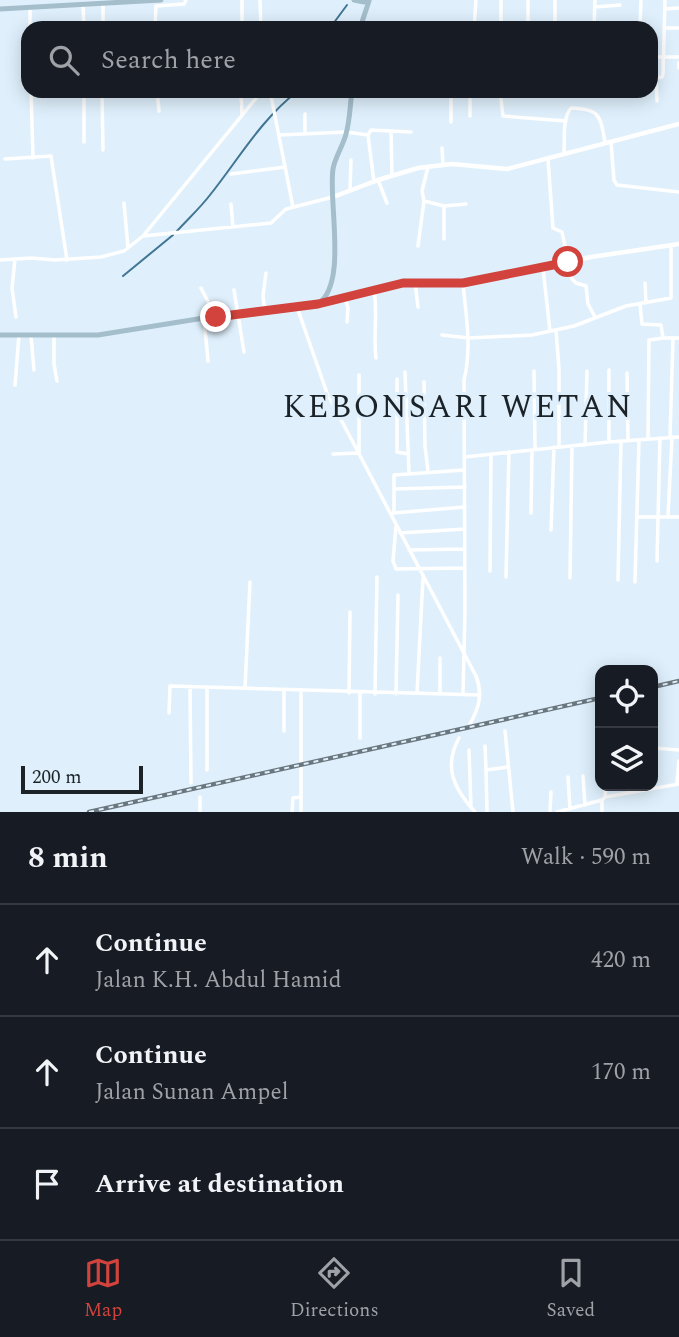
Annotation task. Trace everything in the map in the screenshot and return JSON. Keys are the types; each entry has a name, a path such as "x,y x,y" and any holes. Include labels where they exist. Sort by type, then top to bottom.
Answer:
{"main road":[{"path":"361,21 369,0 356,1 363,13"},
{"path":"0,9 121,1 158,2"},
{"path":"0,335 98,335 318,304 326,298 329,291 335,252 332,172 346,132 351,98"}],"street":[{"path":"15,0 15,8"},
{"path":"156,21 158,2 184,4 186,0"},
{"path":"242,0 242,21"},
{"path":"260,0 261,21"},
{"path":"474,21 476,0"},
{"path":"501,21 502,0"},
{"path":"528,0 528,21"},
{"path":"555,0 555,21"},
{"path":"594,21 595,0"},
{"path":"640,21 641,0"},
{"path":"658,77 663,76 665,0"},
{"path":"98,3 102,21"},
{"path":"83,5 84,21"},
{"path":"595,7 620,5"},
{"path":"664,9 679,8"},
{"path":"664,28 679,28"},
{"path":"658,57 679,57"},
{"path":"679,62 679,68"},
{"path":"32,98 33,158"},
{"path":"84,98 84,142"},
{"path":"102,98 103,150"},
{"path":"158,98 159,111"},
{"path":"241,98 242,115"},
{"path":"0,260 101,257 120,253 128,248 143,236 256,98"},
{"path":"272,98 293,207"},
{"path":"451,122 452,98"},
{"path":"470,98 470,116"},
{"path":"501,98 503,116 566,121"},
{"path":"564,153 567,112 571,108 593,110 600,119 608,141 617,185 679,192"},
{"path":"305,114 305,134"},
{"path":"143,236 271,223 281,213 293,207 428,167 443,165 499,170 527,166 564,153 679,124"},
{"path":"387,203 376,181 368,135 370,130 411,132"},
{"path":"391,131 392,176"},
{"path":"280,135 346,132 368,135"},
{"path":"442,148 443,165"},
{"path":"5,159 51,157 67,260"},
{"path":"548,159 553,228 562,232 572,281 586,286 588,304 596,318"},
{"path":"350,190 351,160"},
{"path":"231,174 285,167"},
{"path":"418,246 424,201 422,191 428,167"},
{"path":"424,201 444,206 466,204"},
{"path":"124,203 128,248"},
{"path":"231,204 233,227"},
{"path":"444,206 444,239"},
{"path":"318,304 415,282 463,283 679,244"},
{"path":"442,335 469,338 532,335 672,297 671,245"},
{"path":"15,259 12,288 16,317"},
{"path":"543,268 550,331"},
{"path":"265,311 263,296 266,273"},
{"path":"415,282 418,307"},
{"path":"463,283 469,338 464,380 463,693"},
{"path":"645,283 641,323 661,325 663,338"},
{"path":"201,288 216,317"},
{"path":"234,290 244,352"},
{"path":"374,290 377,312 374,337 376,358"},
{"path":"329,291 331,298 337,300"},
{"path":"345,298 348,308 347,322"},
{"path":"297,307 327,393 476,676 480,695 477,711 470,724"},
{"path":"204,318 208,360"},
{"path":"551,530 559,369 556,330"},
{"path":"16,385 19,335"},
{"path":"54,335 57,381"},
{"path":"31,336 34,370"},
{"path":"648,439 649,340 676,338 668,516"},
{"path":"609,370 610,442"},
{"path":"531,513 534,371"},
{"path":"585,444 587,371"},
{"path":"405,372 409,472"},
{"path":"627,373 628,440"},
{"path":"359,375 359,453"},
{"path":"397,379 397,452 408,454"},
{"path":"424,382 428,471"},
{"path":"464,457 679,437"},
{"path":"657,561 660,438"},
{"path":"635,582 639,440"},
{"path":"618,580 621,441"},
{"path":"570,578 572,446"},
{"path":"506,577 509,452"},
{"path":"332,454 359,453"},
{"path":"491,454 491,571"},
{"path":"392,513 394,475 464,470"},
{"path":"394,489 465,487"},
{"path":"392,513 465,507"},
{"path":"637,517 679,516"},
{"path":"396,524 395,568 465,568"},
{"path":"400,533 465,529"},
{"path":"409,550 464,549"},
{"path":"417,694 423,576"},
{"path":"374,694 377,577"},
{"path":"245,689 250,582"},
{"path":"396,694 398,595"},
{"path":"349,693 350,612"},
{"path":"440,658 440,692"},
{"path":"169,713 170,686 480,695"},
{"path":"190,687 191,783"},
{"path":"206,770 207,687"},
{"path":"284,691 284,731"},
{"path":"301,691 301,812"},
{"path":"360,693 360,738"},
{"path":"505,731 513,812"},
{"path":"459,738 451,761 451,774 461,796 473,810"},
{"path":"485,746 487,812"},
{"path":"658,748 679,750"},
{"path":"469,750 473,810"},
{"path":"658,786 678,784 679,761"},
{"path":"486,770 508,767"},
{"path":"568,776 570,809"},
{"path":"583,776 585,805"},
{"path":"602,812 605,791"},
{"path":"557,812 635,791"},
{"path":"550,812 551,792"},
{"path":"200,797 200,812"},
{"path":"292,812 293,798 300,797"}],"waterway":[{"path":"335,21 347,5"},
{"path":"177,231 206,200 273,114 290,98"},
{"path":"123,276 173,235"}],"railway":[{"path":"658,686 679,681"},
{"path":"89,812 595,699"}],"district":[{"name":"KEBONSARI WETAN","path":"458,407"}],"route":[{"path":"216,317 318,304 403,283 463,283 568,262"}]}
